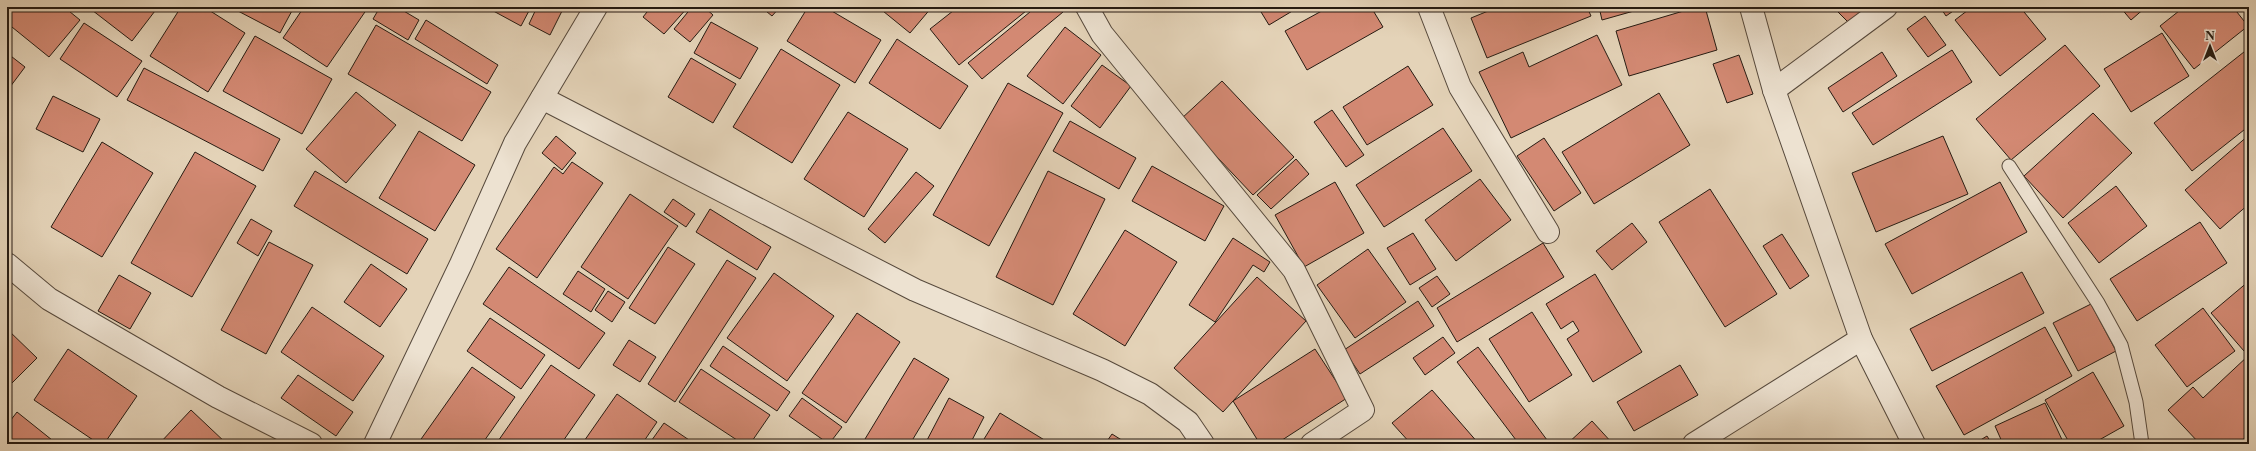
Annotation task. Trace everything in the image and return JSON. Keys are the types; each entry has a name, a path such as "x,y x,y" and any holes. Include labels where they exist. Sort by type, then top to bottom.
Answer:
{"street":[{"path":"375,444 461,264 515,143 596,7"},
{"path":"1087,7 1102,34 1294,270 1363,410 1312,444"},
{"path":"1429,7 1460,87 1548,232"},
{"path":"1751,7 1774,90 1862,340 1914,444"},
{"path":"1774,90 1886,7"},
{"path":"542,98 915,290 1102,370 1150,394 1188,422 1203,444"},
{"path":"7,264 49,299 218,397 311,444"},
{"path":"1694,444 1862,340"}],"lane":[{"path":"2009,166 2098,303 2121,345 2136,402 2142,444"}],"building":[{"path":"13,7 64,7 80,20 49,57 7,23 7,15"},
{"path":"88,7 158,7 132,41"},
{"path":"181,7 204,7 245,33 208,92 150,56"},
{"path":"241,7 294,7 280,33 238,11"},
{"path":"304,7 365,7 367,9 327,67 283,38"},
{"path":"380,7 397,7 419,20 408,40 373,19"},
{"path":"486,7 531,7 521,26"},
{"path":"537,7 564,7 550,35 529,24"},
{"path":"651,7 688,7 664,34 643,17"},
{"path":"692,7 704,7 713,15 690,42 674,29"},
{"path":"761,7 780,7 772,16"},
{"path":"808,7 825,7 881,40 855,83 787,41"},
{"path":"878,7 932,7 910,33"},
{"path":"958,7 1031,7 959,65 930,29"},
{"path":"1036,7 1059,7 1063,12 982,79 968,63"},
{"path":"1258,7 1299,7 1269,25"},
{"path":"1329,7 1371,7 1383,27 1307,70 1285,31"},
{"path":"1498,7 1587,7 1591,16 1487,58 1471,18"},
{"path":"1599,7 1648,7 1602,20"},
{"path":"1697,7 1705,7 1717,50 1629,76 1616,31"},
{"path":"1833,7 1870,7 1851,25"},
{"path":"1940,7 1959,7 1946,16"},
{"path":"1972,7 2020,7 2046,39 2000,76 1955,20"},
{"path":"2120,7 2146,7 2131,20"},
{"path":"2184,7 2233,7 2248,26 2194,69 2160,26"},
{"path":"1925,16 1946,45 1928,57 1907,29"},
{"path":"426,20 498,65 487,84 415,39"},
{"path":"711,22 758,48 740,79 694,53"},
{"path":"84,23 142,61 117,97 60,59"},
{"path":"376,25 491,92 462,141 348,74"},
{"path":"1065,27 1101,55 1063,104 1027,76"},
{"path":"2162,33 2189,76 2131,112 2104,69"},
{"path":"1597,35 1622,85 1511,138 1479,72 1523,52 1529,67"},
{"path":"255,36 332,79 302,134 223,91"},
{"path":"897,39 968,86 940,129 869,83"},
{"path":"2065,45 2100,86 2011,160 1976,119"},
{"path":"2249,48 2249,126 2192,171 2154,123"},
{"path":"781,49 840,85 792,163 733,127"},
{"path":"1952,50 1972,82 1873,145 1852,113"},
{"path":"1882,52 1897,76 1843,112 1828,88"},
{"path":"7,53 25,67 7,91"},
{"path":"1739,55 1753,94 1727,103 1713,64"},
{"path":"691,58 736,84 713,123 668,97"},
{"path":"1102,65 1131,86 1100,128 1071,106"},
{"path":"1408,66 1433,105 1367,145 1343,107"},
{"path":"144,68 280,139 263,171 127,100"},
{"path":"1222,81 1294,157 1253,195 1181,119"},
{"path":"1008,83 1063,113 989,246 933,215"},
{"path":"356,92 396,125 346,183 306,149"},
{"path":"1659,93 1690,145 1594,204 1562,152"},
{"path":"53,96 100,119 83,152 36,129"},
{"path":"1332,110 1364,155 1346,167 1314,122"},
{"path":"848,112 908,149 864,217 804,179"},
{"path":"2093,113 2132,153 2063,218 2024,176"},
{"path":"1070,121 1136,158 1119,189 1053,151"},
{"path":"1443,128 1472,171 1384,227 1356,185"},
{"path":"419,131 475,165 435,231 379,198"},
{"path":"2249,135 2249,204 2220,229 2185,190"},
{"path":"556,136 576,153 562,170 542,153"},
{"path":"1943,136 1968,194 1876,232 1852,173"},
{"path":"1544,138 1581,193 1554,211 1517,156"},
{"path":"102,142 153,173 102,257 51,227"},
{"path":"195,152 256,186 192,297 131,263"},
{"path":"1296,159 1309,174 1271,209 1257,195"},
{"path":"572,162 603,183 537,278 496,249 554,167 563,174"},
{"path":"1152,166 1224,206 1205,241 1132,201"},
{"path":"315,171 428,239 407,274 294,206"},
{"path":"1048,171 1105,199 1053,305 996,277"},
{"path":"916,172 934,186 885,243 868,229"},
{"path":"1480,179 1511,220 1456,261 1425,220"},
{"path":"1335,182 1364,233 1304,267 1275,215"},
{"path":"2000,182 2027,232 1912,294 1885,244"},
{"path":"2116,186 2147,226 2099,263 2068,223"},
{"path":"1710,189 1777,294 1725,327 1659,222"},
{"path":"630,194 678,226 628,299 581,267"},
{"path":"673,199 695,214 686,227 664,212"},
{"path":"710,209 771,247 757,270 696,232"},
{"path":"251,219 272,231 258,256 237,243"},
{"path":"2200,222 2227,263 2137,321 2110,279"},
{"path":"1632,223 1647,242 1612,270 1596,251"},
{"path":"1125,230 1177,262 1125,346 1073,314"},
{"path":"1413,233 1436,269 1410,285 1387,248"},
{"path":"1782,234 1809,276 1790,289 1763,246"},
{"path":"1233,238 1270,262 1264,272 1253,265 1215,322 1189,305"},
{"path":"269,242 313,265 266,354 221,330"},
{"path":"1543,243 1564,277 1457,342 1437,308"},
{"path":"668,247 695,264 655,324 629,308"},
{"path":"1368,249 1406,302 1355,338 1317,285"},
{"path":"727,260 756,278 675,402 648,384"},
{"path":"371,264 407,289 380,327 344,302"},
{"path":"509,267 605,333 579,369 483,304"},
{"path":"578,271 605,289 591,312 563,294"},
{"path":"2022,272 2044,313 1932,371 1910,329"},
{"path":"774,273 834,316 787,381 727,338"},
{"path":"1595,274 1642,352 1593,382 1567,339 1579,331 1573,321 1561,329 1546,304"},
{"path":"119,275 151,293 130,329 98,311"},
{"path":"1437,276 1450,294 1432,307 1419,288"},
{"path":"1257,277 1306,321 1223,412 1174,368"},
{"path":"2249,281 2249,347 2244,351 2211,313"},
{"path":"608,291 625,302 612,322 595,310"},
{"path":"1418,301 1434,326 1360,374 1344,350"},
{"path":"2091,304 2116,351 2078,371 2053,323"},
{"path":"312,307 384,356 353,401 281,352"},
{"path":"2203,308 2235,351 2187,387 2155,345"},
{"path":"1532,312 1572,375 1529,402 1489,339"},
{"path":"857,313 900,342 846,423 802,393"},
{"path":"490,318 545,355 521,389 467,351"},
{"path":"2045,327 2072,376 1964,435 1936,386"},
{"path":"7,329 37,358 7,388"},
{"path":"1443,337 1455,353 1425,375 1413,358"},
{"path":"629,340 656,357 640,382 613,365"},
{"path":"723,346 790,392 777,411 710,366"},
{"path":"1478,347 1550,444 1519,444 1457,362"},
{"path":"68,349 137,396 104,444 99,444 34,400"},
{"path":"1315,349 1347,398 1276,444 1260,444 1233,401"},
{"path":"2249,355 2249,434 2238,444 2200,444 2168,410 2193,387 2203,398"},
{"path":"914,358 949,379 910,444 862,444"},
{"path":"551,365 595,395 561,444 496,444"},
{"path":"1680,365 1698,395 1634,431 1617,402"},
{"path":"472,367 515,397 482,444 422,444 419,442"},
{"path":"701,369 770,415 750,444 743,444 679,402"},
{"path":"2093,372 2124,426 2092,444 2070,444 2045,400"},
{"path":"298,375 353,412 336,436 281,398"},
{"path":"1432,390 1479,444 1411,444 1392,423"},
{"path":"617,394 657,422 642,444 582,444"},
{"path":"802,398 842,427 829,444 789,416"},
{"path":"949,398 984,417 970,444 925,444"},
{"path":"2045,403 2064,444 2003,444 1995,426"},
{"path":"191,410 227,444 159,444"},
{"path":"17,412 57,444 7,444 7,425"},
{"path":"1000,413 1051,444 981,444"},
{"path":"1592,421 1613,444 1567,444"},
{"path":"664,423 695,444 649,444"},
{"path":"1112,434 1128,444 1105,444"},
{"path":"1987,436 1992,444 1974,444"}]}
